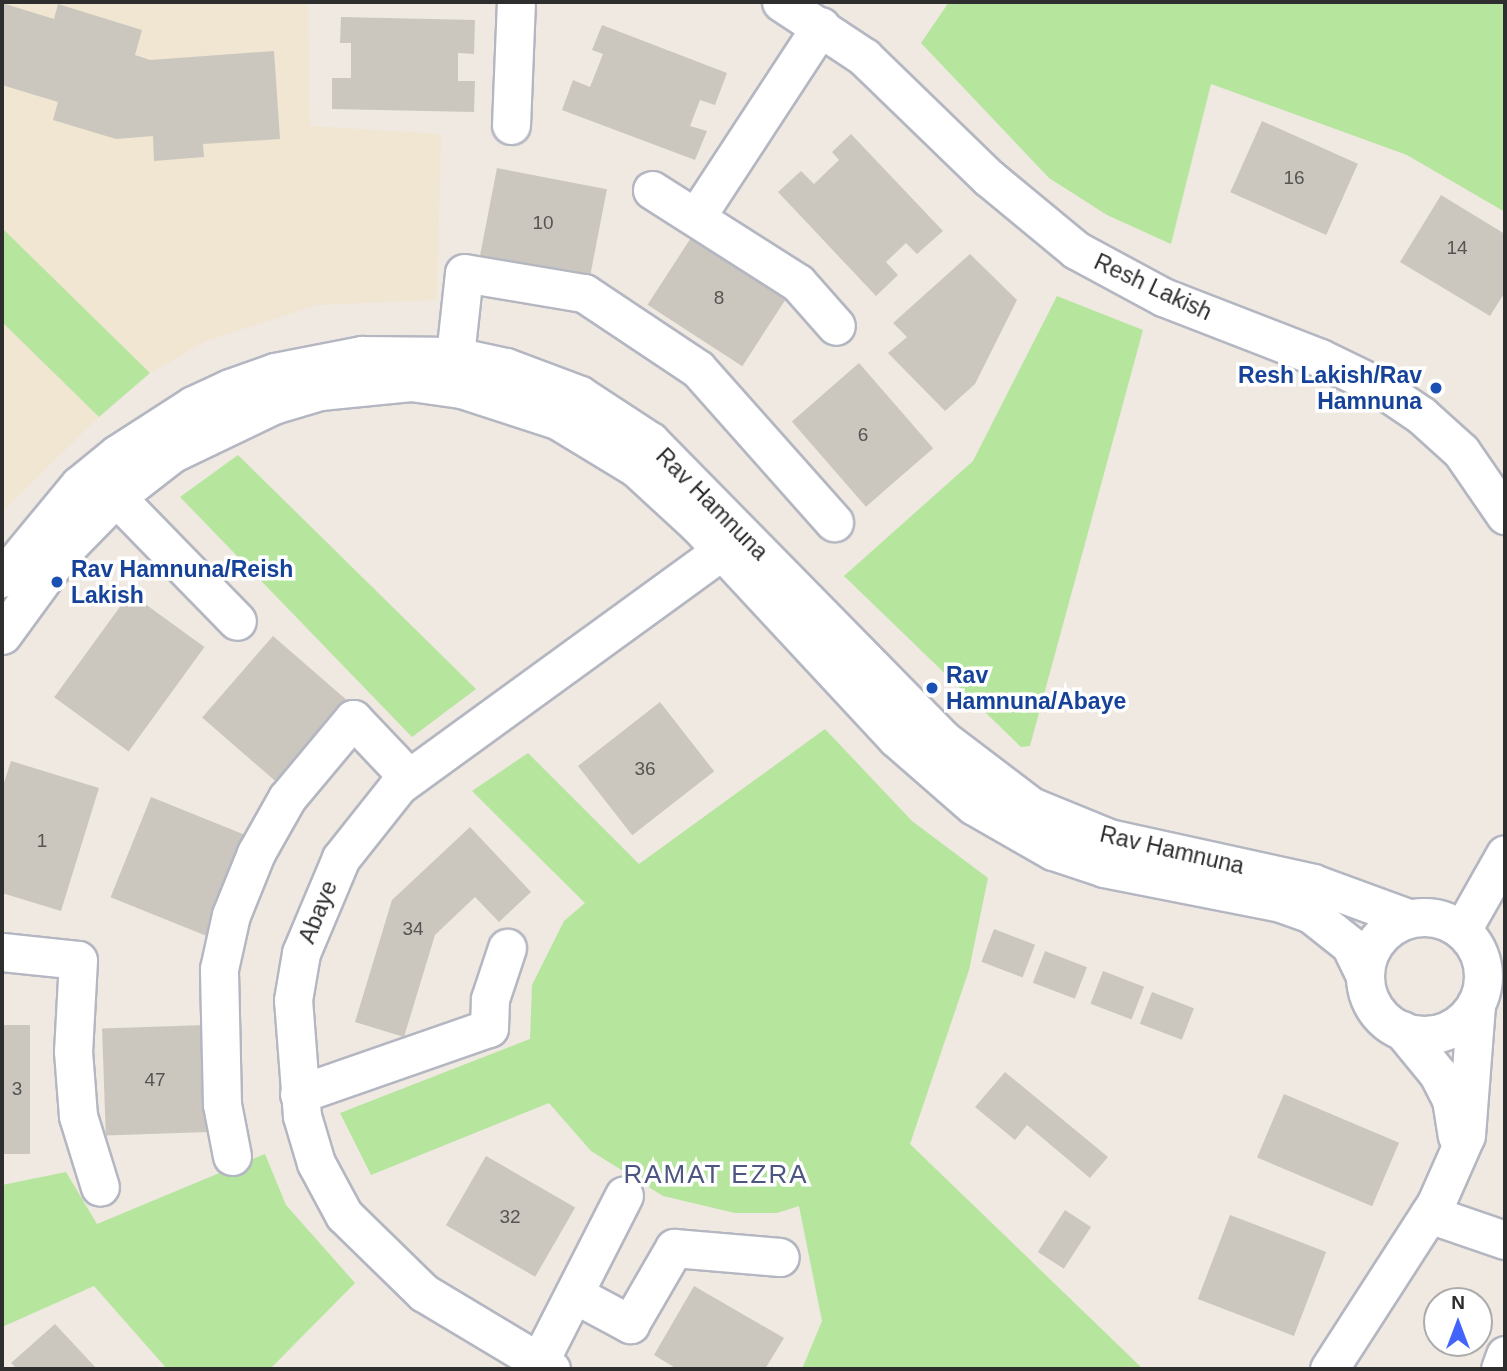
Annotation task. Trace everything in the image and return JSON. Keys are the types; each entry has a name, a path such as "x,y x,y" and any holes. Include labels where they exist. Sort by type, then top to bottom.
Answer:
{"street":[{"path":"511,125 516,2"},
{"name":"Resh Lakish","path":"781,2 821,26 901,89 989,178 1055,234 1144,288 1378,386 1461,451 1505,515"},
{"path":"696,217 821,26"},
{"path":"652,190 798,283 836,326"},
{"path":"455,356 464,273 584,293 705,375 834,522"},
{"name":"Rav Hamnuna","path":"2,578 79,485 192,405 320,360 362,355 455,356 545,380 619,418 733,543 897,738 974,806 1053,851 1104,869 1281,903 1311,914 1350,945 1365,976"},
{"name":"Rav Hamnuna","path":"2,635 65,549 116,497 173,453 273,405 367,383 411,383 513,403 596,441 636,468 733,543 944,740 1031,806 1109,838 1313,883 1408,919"},
{"path":"116,497 237,621"},
{"name":"Abaye","path":"545,1366 459,1319 371,1245 344,1215 316,1163 299,1094 293,1000 301,953 341,858 366,820 408,777 733,543"},
{"path":"232,1156 222,1104 219,968 231,915 256,853 287,798 353,719 408,777"},
{"path":"1462,930 1505,854"},
{"path":"1329,1369 1429,1214 1451,1171 1469,1111 1476,1004 1482,964 1462,930 1440,919 1408,919 1375,943 1365,976 1375,1009 1423,1051 1451,1100 1457,1140 1451,1171"},
{"path":"299,1094 489,1028 490,999 507,948"},
{"path":"2,952 78,960 73,1051 78,1116 100,1187"},
{"path":"1402,1030 1427,1035 1446,1031 1476,1004"},
{"path":"545,1366 574,1294 624,1195"},
{"path":"1429,1214 1505,1240"},
{"path":"574,1294 630,1324 674,1248 780,1257"},
{"path":"1500,1369 1505,1356"}],"shaded area":[{"path":"2,2 308,2 310,126 441,134 437,300 317,305 206,341 150,373 2,228"},
{"path":"2,322 99,417 2,512"}],"green space":[{"path":"949,2 1505,2 1505,212 1407,155 1211,84 1171,244 1107,215 1049,178 921,43"},
{"path":"2,228 150,373 99,417 2,322"},
{"path":"1057,296 1143,330 1030,746 1021,747 844,576 973,461"},
{"path":"238,455 476,689 412,737 180,497"},
{"path":"825,729 912,821 988,878 969,970 910,1144 1143,1369 802,1369 822,1321 799,1206 777,1213 735,1213 663,1196 591,1151 549,1103 371,1175 340,1113 530,1039 532,985 564,921 585,903 472,791 528,753 639,864"},
{"path":"265,1154 286,1205 355,1283 270,1369 167,1369 94,1286 2,1327 2,1185 66,1172 97,1224"}],"building":[{"path":"2,3 54,19 58,4 142,30 135,55 150,60 274,51 280,139 203,144 204,157 154,161 153,136 116,139 53,120 58,102 2,85"},
{"path":"341,17 475,20 474,54 458,53 458,81 475,81 474,112 332,109 332,78 351,78 351,43 340,43"},
{"path":"602,25 727,73 715,105 700,100 690,126 707,131 695,160 562,110 573,80 590,87 603,54 592,50"},
{"path":"1262,121 1358,164 1326,235 1230,192"},
{"path":"851,134 943,231 917,254 906,243 886,262 898,275 876,296 778,192 801,171 814,184 839,160 832,152"},
{"path":"497,168 607,189 590,279 480,257"},
{"path":"1441,195 1505,234 1505,292 1490,316 1400,262"},
{"path":"696,230 791,292 742,366 648,305"},
{"path":"970,254 1017,300 975,384 945,411 888,353 907,337 893,323"},
{"path":"859,363 933,448 866,507 792,421"},
{"path":"130,593 204,647 129,751 54,697"},
{"path":"273,636 351,704 280,785 202,718"},
{"path":"660,702 714,771 632,835 578,766"},
{"path":"11,761 99,788 61,911 2,893 2,789"},
{"path":"151,797 246,836 206,936 111,897"},
{"path":"470,827 531,892 499,922 475,897 435,935 404,1037 355,1022 392,900"},
{"path":"994,929 1035,945 1023,977 981,962"},
{"path":"1045,951 1087,967 1075,999 1033,983"},
{"path":"1103,971 1144,987 1132,1019 1090,1004"},
{"path":"1152,992 1194,1008 1182,1040 1140,1024"},
{"path":"2,1025 30,1025 30,1154 2,1154"},
{"path":"205,1025 209,1132 106,1136 102,1029"},
{"path":"1005,1072 1108,1157 1090,1178 1027,1125 1015,1140 975,1107"},
{"path":"1284,1094 1399,1143 1372,1206 1257,1158"},
{"path":"486,1156 575,1208 535,1277 446,1225"},
{"path":"1065,1210 1091,1227 1064,1269 1038,1252"},
{"path":"1230,1215 1326,1252 1294,1336 1198,1299"},
{"path":"694,1286 784,1338 765,1369 677,1369 654,1355"},
{"path":"55,1324 97,1369 17,1369 11,1363"}],"place":[{"name":"Resh Lakish/Rav Hamnuna","path":"1436,388"},
{"name":"Rav Hamnuna/Reish Lakish","path":"57,582"},
{"name":"Rav Hamnuna/Abaye","path":"932,688"}],"district":[{"name":"RAMAT EZRA","path":"716,1175"}]}
